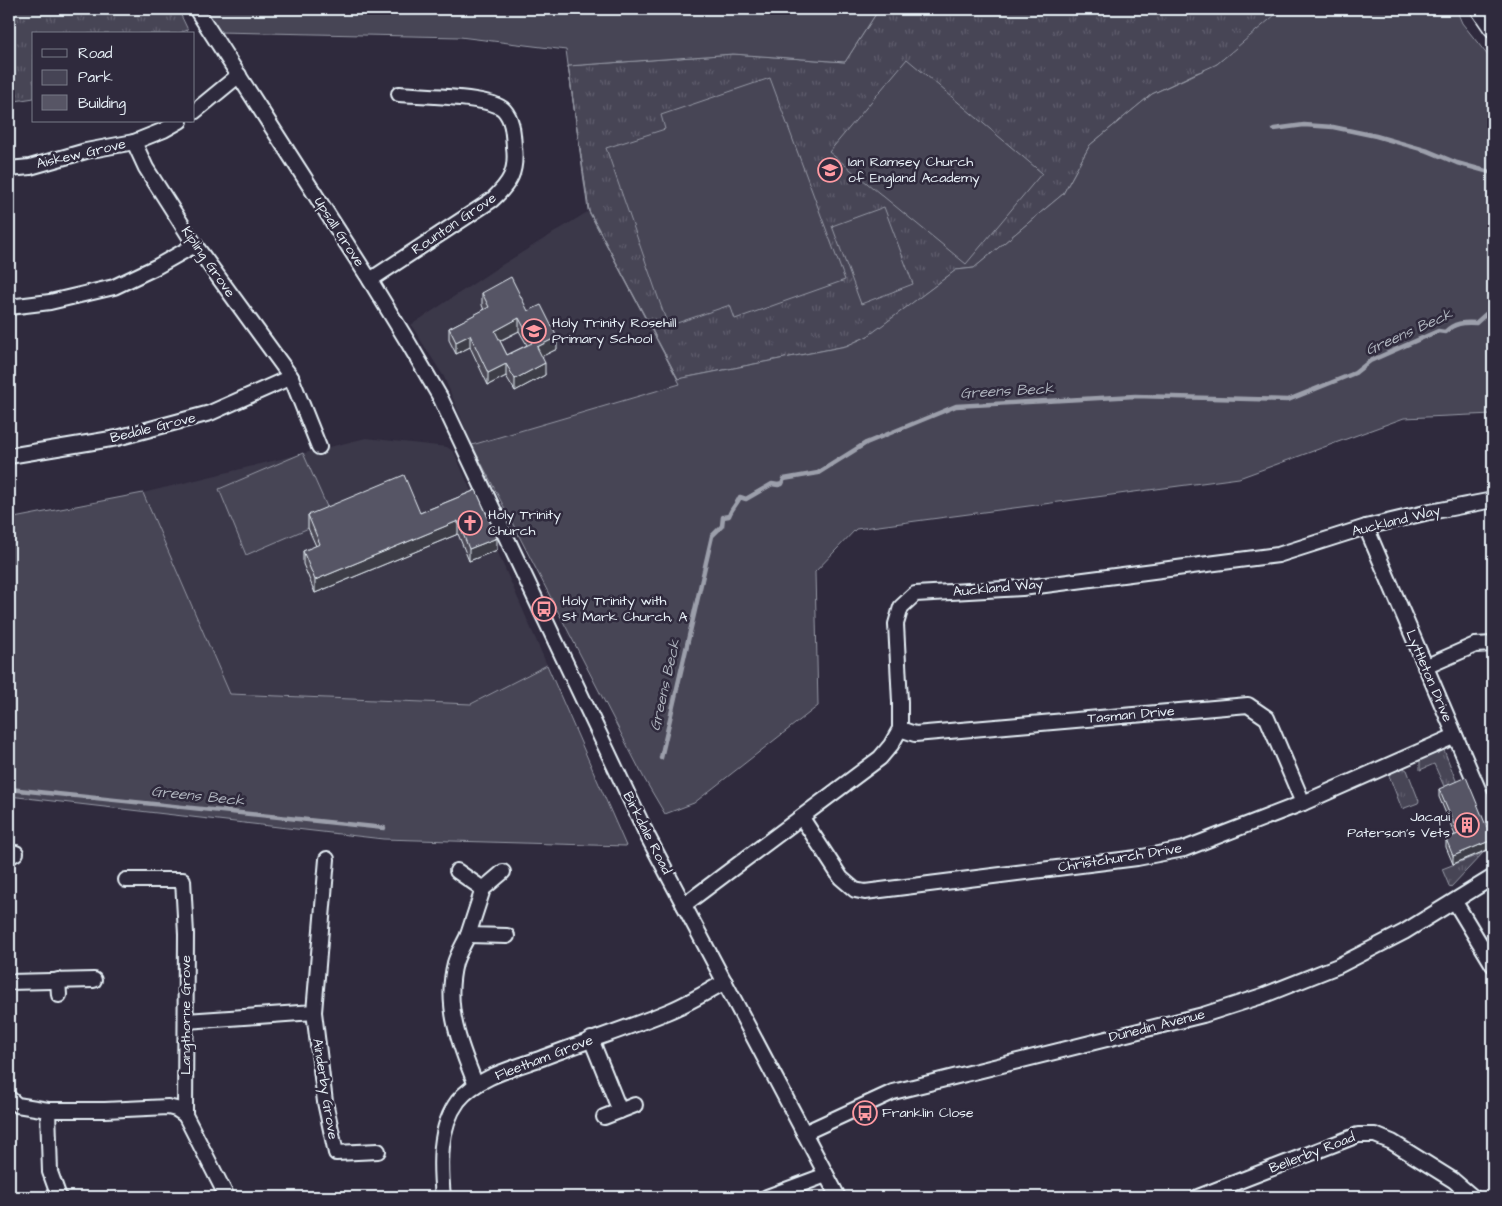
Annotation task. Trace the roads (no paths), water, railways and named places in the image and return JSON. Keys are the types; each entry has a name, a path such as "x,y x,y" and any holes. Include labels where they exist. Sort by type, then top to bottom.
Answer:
{"street":[{"name":"Upsall Grove","path":"196,9 409,344 440,397 470,461"},
{"path":"1480,9 1493,28"},
{"path":"195,111 239,76"},
{"name":"Rounton Grove","path":"370,280 492,200 504,189 513,174 516,159 511,121 503,109 485,100 399,95"},
{"name":"Aiskew Grove","path":"9,169 30,166 86,151 134,142 178,122"},
{"name":"Kipling Grove","path":"134,142 146,168 195,244 291,377 319,447"},
{"path":"9,307 50,302 114,286 156,267 195,244"},
{"name":"Bedale Grove","path":"9,456 117,438 210,413 291,377"},
{"name":"Birkdale Road","path":"470,461 644,828 838,1197"},
{"name":"Auckland Way","path":"900,729 896,624 901,607 916,594 1022,588 1278,555 1366,527 1493,500"},
{"name":"Lyttleton Drive","path":"1366,527 1493,824"},
{"path":"1425,667 1475,646 1493,644"},
{"name":"Tasman Drive","path":"900,729 915,734 1248,705 1267,718 1303,803"},
{"path":"684,904 802,818 880,758 891,745 900,729"},
{"name":"Christchurch Drive","path":"802,818 841,878 856,890 865,892 1137,858 1184,849 1303,803 1455,736"},
{"name":"Ainderby Grove","path":"327,859 314,1012 325,1102 336,1153 378,1151"},
{"path":"457,871 483,889"},
{"path":"476,1085 458,1042 453,1016 451,986 455,962 468,935 483,889 502,872"},
{"name":"Dunedin Avenue","path":"804,1133 893,1092 1203,1015 1262,996 1338,966 1404,932 1493,877"},
{"name":"Langthorne Grove","path":"126,880 183,880 186,934 185,1115 227,1197"},
{"path":"1455,902 1493,965"},
{"path":"468,935 507,936"},
{"path":"58,980 59,995"},
{"path":"9,982 94,980"},
{"name":"Fleetham Grove","path":"443,1197 441,1147 449,1119 457,1103 466,1092 507,1070 668,1012 725,982"},
{"path":"186,1021 314,1012"},
{"path":"592,1039 620,1111"},
{"path":"9,1098 17,1105 48,1110 168,1107 176,1109 185,1115"},
{"path":"604,1117 635,1105"},
{"path":"48,1110 50,1172 59,1197"},
{"name":"Bellerby Road","path":"1198,1197 1358,1135 1375,1135 1392,1142 1453,1180 1473,1197"},
{"path":"767,1197 826,1175"}],"waterway":[{"path":"9,10 14,9"},
{"path":"1274,129 1304,125 1333,127 1376,136 1493,173"},
{"name":"Greens Beck","path":"661,758 712,536 722,526 723,517 729,516 740,497 746,499 772,484 782,484 784,479 818,473 866,443 956,406 1135,396 1288,400 1355,373 1370,361 1438,331 1445,332 1459,324 1476,323 1486,314 1493,314"},
{"name":"Greens Beck","path":"9,789 384,828"}],"place":[{"name":"Ian Ramsey Church of England Academy","path":"830,170"},
{"name":"Holy Trinity Rosehill Primary School","path":"534,331"},
{"name":"Holy Trinity Church","path":"470,523"},
{"name":"Holy Trinity with St Mark Church, A","path":"544,609"},
{"name":"Jacqui Paterson’s Vets","path":"1467,825"},
{"name":"Franklin Close","path":"865,1113"}]}
